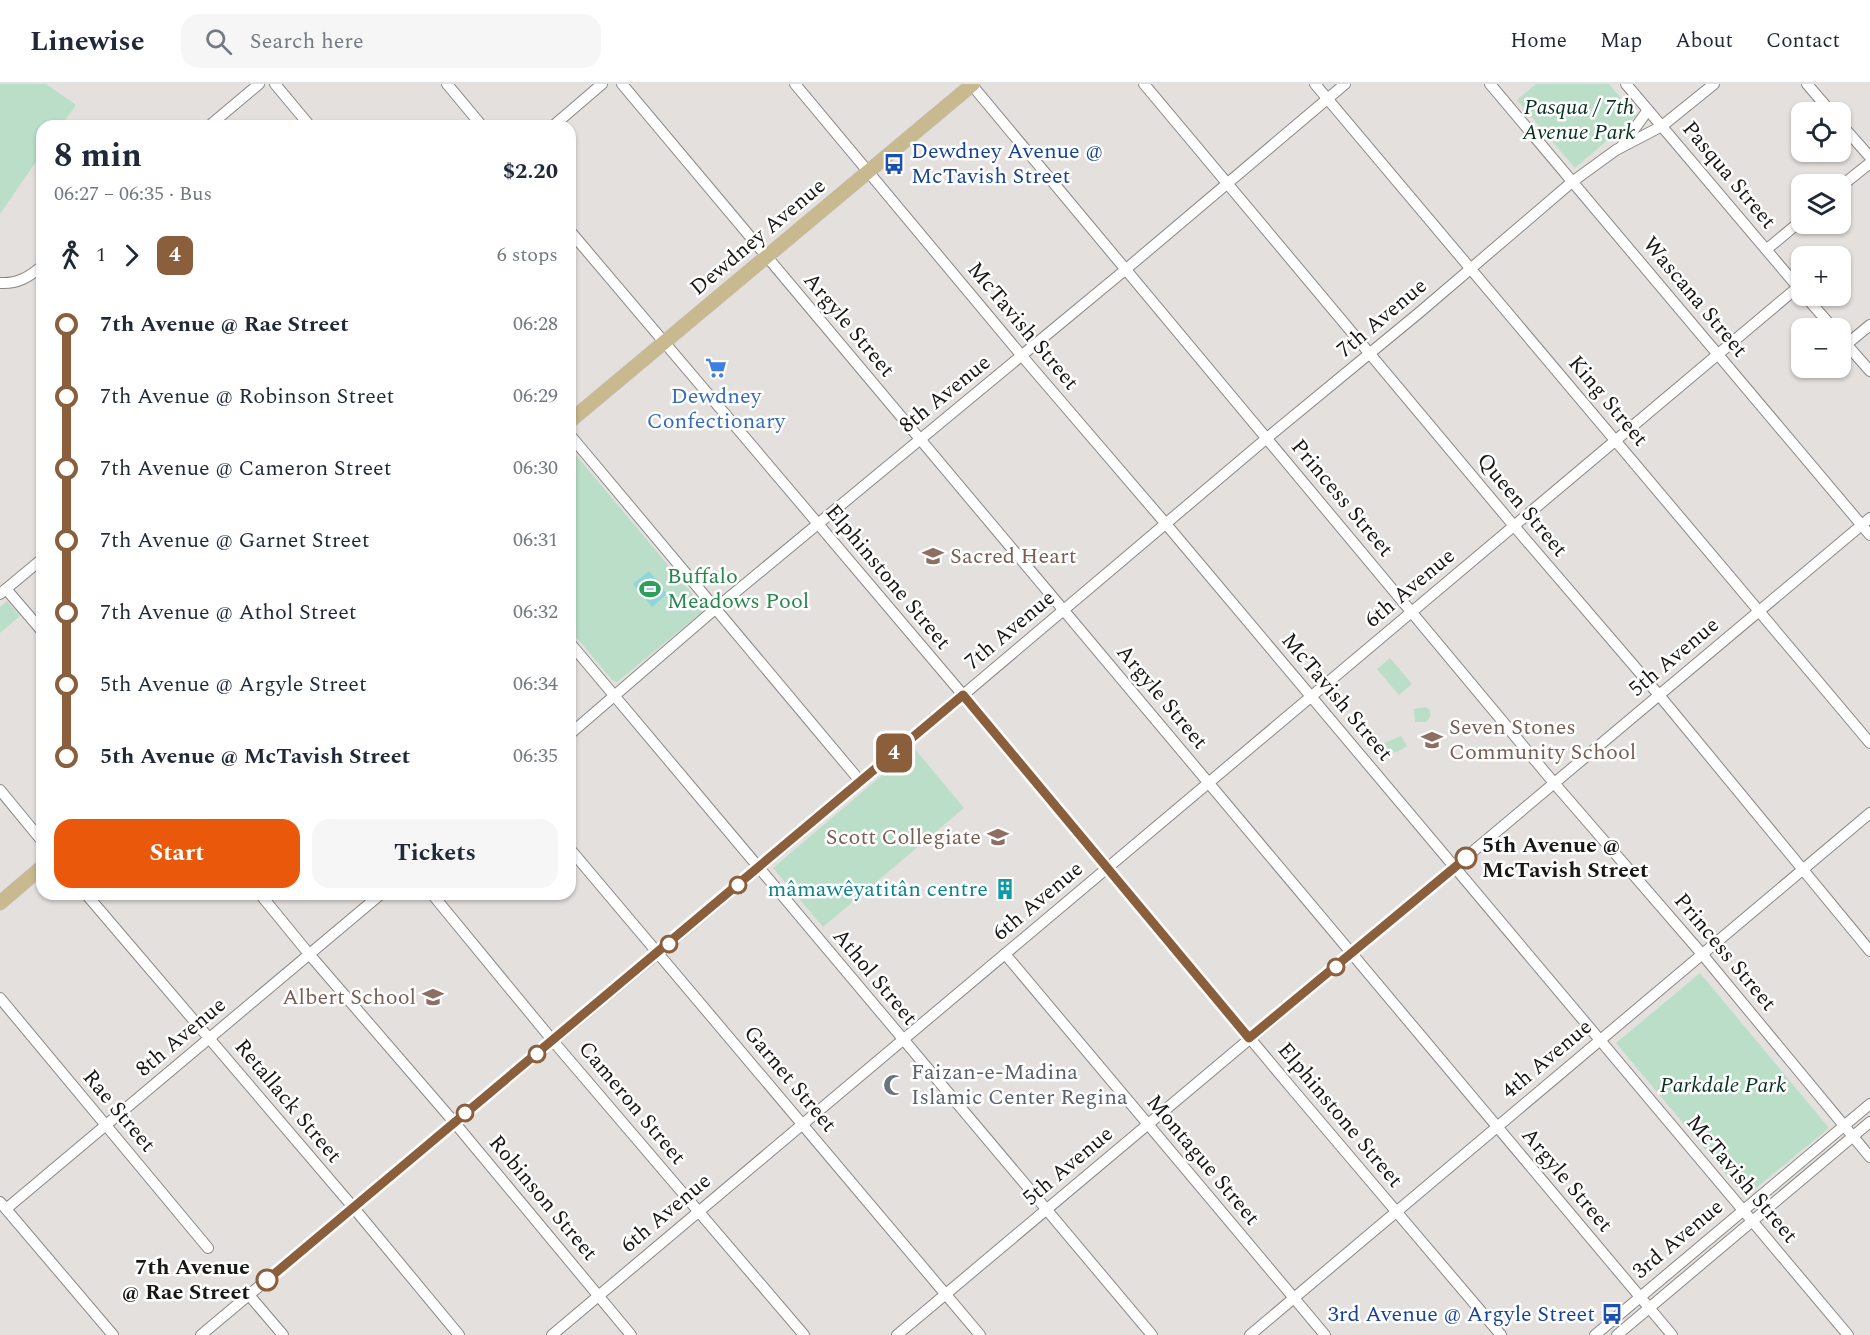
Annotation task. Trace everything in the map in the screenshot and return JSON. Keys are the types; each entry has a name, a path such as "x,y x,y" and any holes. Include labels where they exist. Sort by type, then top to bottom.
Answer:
{"main road":[{"name":"Dewdney Avenue","path":"576,416 972,84"},
{"path":"0,903 36,872"}],"street":[{"path":"216,120 259,84"},
{"path":"275,84 305,120"},
{"path":"447,84 477,120"},
{"path":"560,120 602,84"},
{"name":"Argyle Street","path":"622,84 1672,1335"},
{"name":"McTavish Street","path":"795,84 1848,1335"},
{"name":"Princess Street","path":"972,84 1554,783 1702,954 1870,1157"},
{"name":"Queen Street","path":"1144,84 1369,354 1659,695 1870,951"},
{"name":"King Street","path":"1315,84 1870,743"},
{"name":"8th Avenue","path":"576,729 715,609 1022,356 1345,84"},
{"name":"Wascana Street","path":"1490,84 1719,354 1866,522 1870,535"},
{"name":"Pasqua Street","path":"1626,84 1791,279"},
{"name":"7th Avenue","path":"201,1335 1572,182 1621,148 1662,126 1713,84"},
{"path":"1808,84 1823,102"},
{"path":"1621,148 1648,110"},
{"path":"1851,135 1870,157"},
{"path":"1851,178 1870,163"},
{"path":"1767,249 1791,229"},
{"name":"Elphinstone Street","path":"576,238 1501,1335"},
{"path":"0,283 10,284 28,278 36,271"},
{"name":"6th Avenue","path":"552,1335 1616,440 1719,354 1791,300"},
{"name":"Pasqua Street","path":"1813,306 1824,318"},
{"path":"1851,336 1870,325"},
{"path":"1851,348 1870,371"},
{"path":"576,442 861,782"},
{"name":"5th Avenue","path":"897,1335 1866,522"},
{"path":"36,564 3,591 36,625"},
{"name":"Athol Street","path":"576,650 1152,1335"},
{"path":"0,790 36,834"},
{"name":"4th Avenue","path":"1250,1335 1870,813"},
{"name":"Garnet Street","path":"576,856 980,1335"},
{"name":"Retallack Street","path":"91,900 459,1335"},
{"name":"Robinson Street","path":"265,900 631,1335"},
{"name":"8th Avenue","path":"3,1205 106,1125 374,900"},
{"name":"Cameron Street","path":"437,900 553,1041 804,1335"},
{"name":"Montague Street","path":"1005,954 1324,1335"},
{"name":"Rae Street","path":"0,998 208,1248"},
{"name":"3rd Avenue","path":"1594,1335 1870,1104"},
{"name":"3rd Avenue","path":"1617,1335 1870,1122"},
{"path":"3,1205 113,1335"},
{"path":"249,1295 283,1335"}],"green space":[{"path":"0,84 46,84 76,105 65,120 36,120 36,162 0,214"},
{"name":"Pasqua / 7th Avenue Park","path":"1536,84 1609,84 1636,116 1575,168 1517,100"},
{"path":"576,455 703,607 702,612 617,682 613,681 576,637"},
{"path":"7,601 20,616 0,633 0,607"},
{"path":"1390,658 1412,684 1399,695 1377,669"},
{"path":"1425,707 1429,709 1429,719 1426,722 1415,722 1414,709"},
{"path":"1401,736 1407,746 1401,750 1392,752 1383,746 1384,743"},
{"path":"914,748 964,808 823,927 773,868"},
{"name":"Parkdale Park","path":"1700,973 1829,1128 1745,1197 1616,1043"}],"water":[{"name":"Buffalo Meadows Pool","path":"649,571 667,594 652,607 633,584"}],"bus line":[{"name":"4","path":"267,1280 963,695 1249,1038 1466,858"}],"place":[{"name":"Dewdney Avenue @ McTavish Street","path":"894,164"},
{"name":"Dewdney Confectionary","path":"716,368"},
{"name":"Sacred Heart","path":"933,556"},
{"name":"Buffalo Meadows Pool","path":"650,589"},
{"name":"Seven Stones Community School","path":"1432,740"},
{"name":"Scott Collegiate","path":"998,837"},
{"name":"5th Avenue @ McTavish Street","path":"1466,858"},
{"name":"mâmawêyatitân centre","path":"1005,889"},
{"name":"Albert School","path":"433,997"},
{"name":"Faizan-e-Madina Islamic Center Regina","path":"894,1085"},
{"name":"7th Avenue @ Rae Street","path":"267,1280"},
{"name":"3rd Avenue @ Argyle Street","path":"1612,1314"}]}
